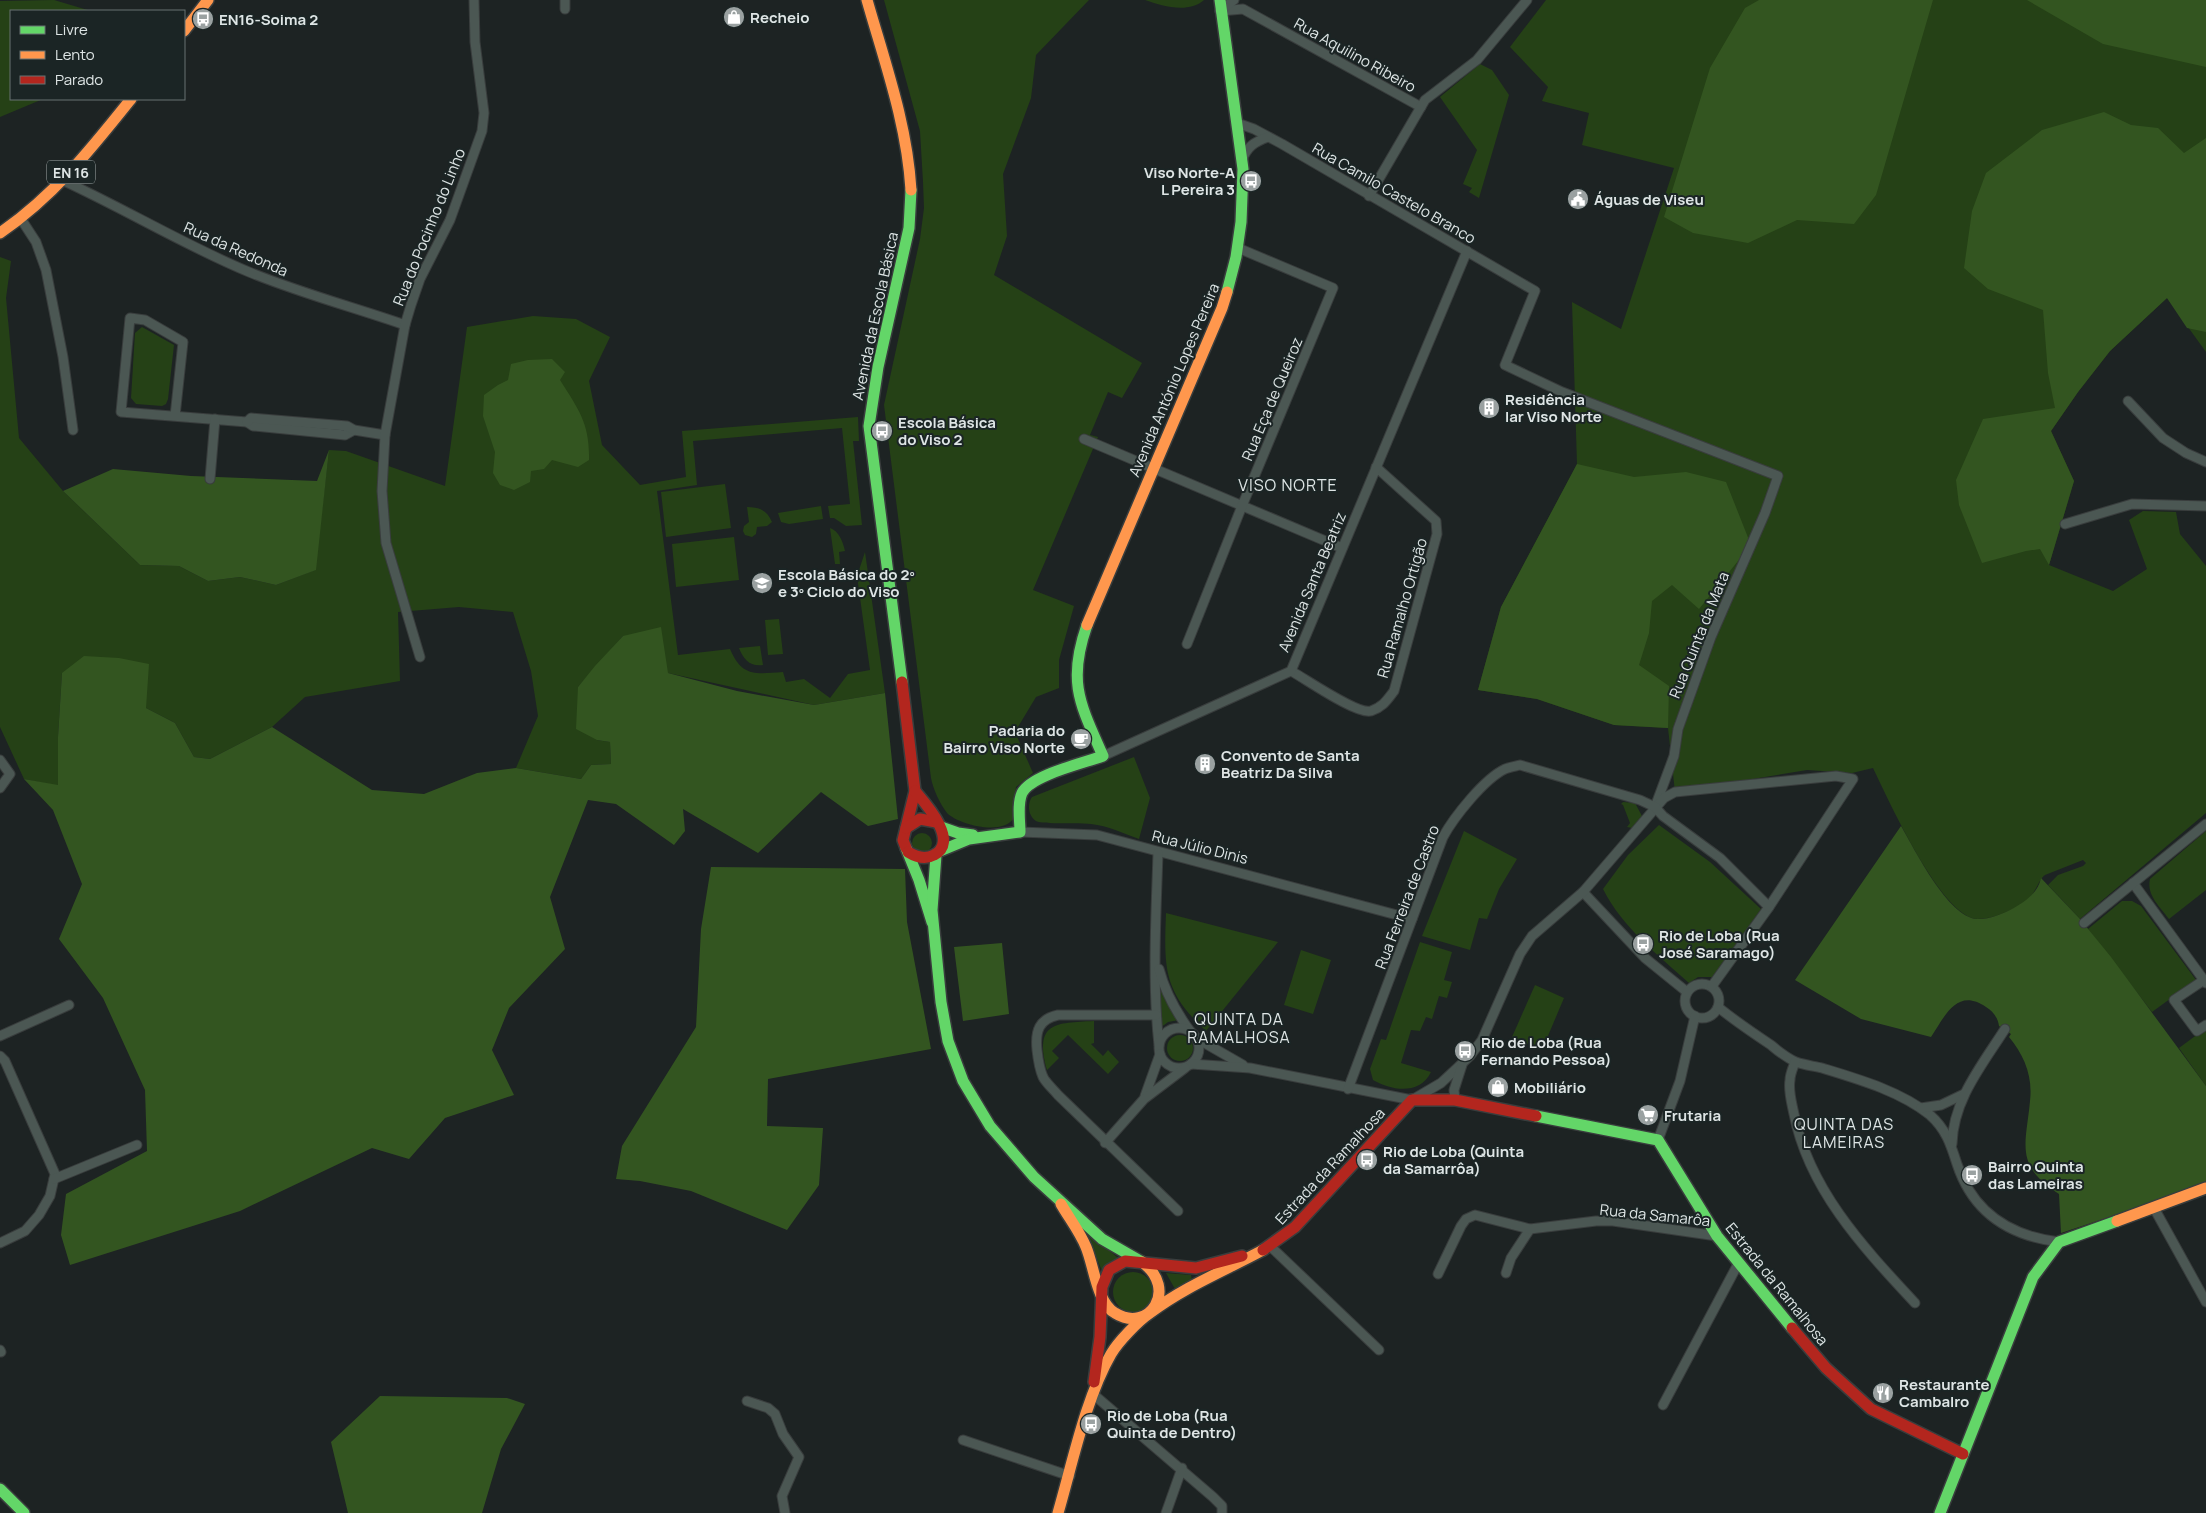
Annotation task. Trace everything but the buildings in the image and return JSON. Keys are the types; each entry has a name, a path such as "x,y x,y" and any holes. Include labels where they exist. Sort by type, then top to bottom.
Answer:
{"street":[{"name":"Rua do Pocinho do Linho","path":"420,657 386,543 382,491 386,434 405,325 420,279 450,220 482,131 484,113 475,42 474,0"},
{"name":"Avenida da Escola Básica","path":"867,0 906,144 911,182 910,222 873,387 869,426 915,791 903,840 919,880 932,922"},
{"path":"1220,5 1234,0"},
{"path":"1369,196 1426,100 1477,60 1527,0"},
{"path":"185,30 205,2"},
{"name":"Rua Aquilino Ribeiro","path":"1220,5 1249,12 1421,107"},
{"name":"Avenida António Lopes Pereira","path":"1103,756 1078,692 1076,673 1078,651 1093,610 1222,308 1232,279 1238,248 1244,195 1242,160 1220,5"},
{"name":"EN 16","path":"0,233 47,199 130,100"},
{"name":"Rua Camilo Castelo Branco","path":"1237,124 1254,129 1535,290 1504,365 1562,392 1778,476"},
{"path":"1242,160 1246,150 1252,144 1268,138"},
{"name":"Rua da Redonda","path":"64,181 113,204 196,248 248,272 300,292 405,325"},
{"path":"21,219 36,242 46,270 62,355 73,430"},
{"name":"Rua Eça de Queiroz","path":"1187,644 1333,288 1238,248"},
{"name":"Avenida Santa Beatriz","path":"1020,832 1022,794 1026,788 1037,781 1103,756 1291,670 1467,251"},
{"path":"175,416 183,342 145,320 130,318 121,412 247,422 253,426 346,435 354,430 386,434"},
{"path":"2128,401 2163,438 2186,453 2206,462"},
{"path":"210,479 215,419"},
{"path":"1084,440 1342,548"},
{"name":"Rua Ramalho Ortigão","path":"1291,670 1356,710 1369,712 1384,705 1394,691 1437,534 1436,521 1376,467"},
{"name":"Rua Quinta da Mata","path":"1655,807 1674,756 1678,728 1711,637 1765,513 1778,476"},
{"path":"2065,524 2132,504 2206,506"},
{"path":"0,760 10,774 0,788"},
{"name":"Rua Ferreira de Castro","path":"1348,1089 1443,837 1451,823 1493,777 1506,768 1520,765 1640,800 1655,807"},
{"path":"1412,1100 1440,1083 1464,1063 1482,1040 1509,976 1528,942 1549,920 1583,892 1664,798 1675,792 1836,776 1853,779 1769,907 1712,986"},
{"name":"Avenida da Escola Básica","path":"915,791 938,824 944,839 938,853 931,887 932,922 944,1023 955,1062 966,1088 988,1124 1061,1204 1108,1244 1151,1269 1157,1277 1160,1287 1155,1306 1149,1313 1140,1318 1130,1319 1112,1313 1102,1296 1086,1246 1061,1204"},
{"path":"1655,807 1663,816 1720,858 1769,907"},
{"path":"906,828 910,822 923,818 938,824"},
{"name":"Rua Júlio Dinis","path":"938,824 958,833 977,836"},
{"path":"2084,923 2206,824"},
{"name":"Rua Júlio Dinis","path":"938,853 954,843 977,836 1020,832 1097,835 1412,919"},
{"path":"908,852 924,859 938,853"},
{"path":"1144,1099 1160,1054 1156,1016 1155,955 1158,852"},
{"path":"2133,883 2205,981 2174,1000 2197,1031 2206,1024"},
{"path":"1583,892 1645,958 1687,992"},
{"path":"1105,1142 1144,1099 1195,1060 1199,1049 1193,1034 1164,986 1155,955"},
{"path":"1696,984 1712,986 1719,996 1718,1007 1709,1017 1695,1016 1687,1008 1685,998 1687,992 1696,984"},
{"path":"0,1036 69,1005"},
{"path":"1718,1007 1795,1062 1846,1076 1921,1108 1944,1130 1965,1186 1972,1197 1995,1219 2018,1232 2040,1240 2059,1242 2206,1188"},
{"path":"1156,1016 1058,1015 1049,1017 1038,1029 1036,1038 1038,1064 1043,1077 1058,1095 1178,1211"},
{"path":"1658,1140 1680,1081 1695,1016"},
{"path":"1159,1045 1164,1034 1179,1028 1193,1034 1250,1068"},
{"path":"1952,1149 1954,1121 1964,1094 2005,1029"},
{"path":"1160,1054 1167,1065 1179,1068 1189,1065 1250,1068"},
{"path":"0,1056 5,1061 55,1174 50,1196 39,1215 26,1231 0,1243"},
{"path":"1795,1062 1789,1081 1792,1105 1809,1163 1837,1211 1860,1242 1914,1303"},
{"path":"1455,1100 1454,1090 1464,1063"},
{"name":"Estrada da Ramalhosa","path":"1250,1068 1348,1089 1412,1100 1455,1100 1658,1140 1717,1236 1738,1264 1826,1368 1870,1408 1963,1454"},
{"path":"1921,1108 1941,1105 1964,1094"},
{"name":"Estrada da Ramalhosa","path":"1149,1313 1198,1284 1269,1247 1296,1227 1412,1100"},
{"path":"54,1178 137,1145"},
{"path":"2154,1208 2206,1302"},
{"name":"Rua da Samarôa","path":"1438,1274 1462,1226 1470,1216 1475,1215 1530,1228 1613,1221 1717,1236"},
{"path":"1506,1273 1512,1258 1530,1228"},
{"path":"1940,1513 2033,1277 2059,1242"},
{"path":"1269,1247 1379,1350"},
{"name":"Estrada da Ramalhosa","path":"1143,1264 1196,1268 1269,1247"},
{"path":"1093,1394 1104,1278 1116,1264 1125,1261 1143,1264"},
{"path":"1663,1405 1738,1264"},
{"path":"1058,1513 1093,1394 1111,1354 1149,1313"},
{"path":"1093,1394 1182,1468 1222,1506 1222,1513"},
{"path":"748,1401 768,1408 775,1414 783,1434 799,1457 782,1496 785,1513"},
{"path":"963,1440 1070,1476"},
{"path":"1166,1513 1182,1468"},
{"path":"0,1489 24,1513"}],"green space":[{"path":"54,0 88,10 10,10 10,100 41,100 0,117 0,1"},
{"path":"884,0 1089,0 1036,55 1031,98 1003,174 1007,236 994,275 1142,363 1122,398 1108,392 1090,435 1098,437 1033,590 1074,606 1059,660 1059,688 1036,697 1015,732 1033,773 1016,787 1016,811 1014,818 1001,826 981,827 971,825 947,813 935,792 931,778 884,405 920,239 924,208 920,131"},
{"path":"1145,0 1204,0 1198,4 1183,8"},
{"path":"1546,0 2206,0 2206,352 2167,298 2110,351 2078,392 2051,431 2074,481 2049,565 2113,591 2147,569 2129,520 2143,511 2176,512 2180,534 2206,566 2206,813 2080,919 2048,885 2058,875 2083,866 2086,863 2083,860 2045,875 2029,899 2009,911 1996,916 1978,919 1964,914 1949,900 1918,855 1873,768 1852,773 1807,770 1675,792 1668,728 1614,725 1537,699 1478,690 1501,607 1577,464 1572,302 1621,329 1674,168 1582,145 1589,113 1542,101 1548,87 1510,47"},
{"path":"1759,0 1933,0 1876,195 1854,224 1797,220 1748,243 1693,233 1664,217 1710,68 1745,8"},
{"path":"2027,0 2206,0 2206,67 2103,44"},
{"path":"1480,64 1492,70 1509,95 1479,198 1469,192 1472,188 1463,184 1477,150 1440,97"},
{"path":"2104,112 2131,125 2158,128 2184,153 2206,138 2206,332 2187,328 2167,298 2110,351 2051,431 2074,481 2049,565 2040,549 1982,563 1959,505 1956,480 1983,419 2055,408 2048,373 2043,310 1988,289 1964,268 1972,211 1986,173 2042,130"},
{"path":"0,257 11,261 6,298 19,438 63,491 140,565 179,566 208,581 240,577 276,585 315,570 329,450 346,451 445,486 467,327 533,316 576,319 610,337 589,381 602,445 640,485 686,477 682,431 858,417 859,441 853,441 862,525 846,526 834,518 830,518 828,506 850,504 842,428 693,441 697,485 657,491 678,655 730,649 739,665 750,672 783,672 786,682 804,679 830,698 848,674 870,670 857,576 865,552 885,693 814,705 668,673 623,636 578,687 597,740 610,742 611,764 591,765 581,779 516,768 538,716 531,671 513,612 459,607 398,612 400,681 305,697 272,727 210,759 194,757 175,723 146,708 62,673 58,737 58,786 24,779 0,727"},
{"path":"142,327 174,345 168,399 166,404 162,406 136,404 131,398 135,333"},
{"path":"552,359 565,372 560,380 582,418 588,437 589,460 578,467 552,460 544,469 531,471 530,482 514,490 500,485 493,473 495,452 483,416 484,395 508,380 511,364 528,360"},
{"path":"329,450 316,570 276,585 240,577 208,581 179,566 140,565 63,491 113,469 191,476 317,481"},
{"path":"1577,464 1634,477 1686,472 1726,482 1751,545 1699,609 1672,585 1652,601 1649,633 1639,665 1669,686 1668,728 1614,725 1537,699 1478,690 1501,607"},
{"path":"725,484 731,528 666,537 661,492"},
{"path":"821,506 823,519 789,524 781,522 778,513"},
{"path":"747,507 762,510 772,522 767,526 757,527 756,534 752,537 745,535 743,531 744,526 749,522"},
{"path":"830,528 838,534 845,551 839,552 840,564 835,564"},
{"path":"734,537 739,580 676,587 672,544"},
{"path":"779,619 783,654 768,655 765,620"},
{"path":"661,627 668,673 737,691 814,705 885,693 898,819 868,826 821,792 758,853 683,809 685,831 674,845 616,804 588,800 550,897 565,949 509,1008 492,1050 514,1095 445,1118 409,1159 372,1148 240,1211 70,1265 61,1235 66,1194 147,1151 145,1090 103,998 59,939 82,884 53,810 24,779 58,785 58,737 62,673 84,656 119,658 149,664 146,708 175,723 194,757 210,759 272,727 372,790 424,794 477,773 516,768 581,779 591,765 611,764 610,742 597,740 576,729 578,687 623,636"},
{"path":"760,646 763,665 754,665 748,661 739,648"},
{"path":"1134,757 1150,798 1139,839 1097,825 1040,822 1031,816 1029,806 1032,797"},
{"path":"1623,802 1635,803 1642,816 1632,828 1627,827 1630,823 1621,804"},
{"path":"1659,825 1710,862 1761,909 1712,977 1698,977 1689,983 1630,928 1603,889 1628,855"},
{"path":"1901,826 1933,881 1955,907 1966,915 1977,919 1985,919 2010,910 2034,893 2041,878 2080,919 2111,957 2206,1086 2206,1185 2061,1233 2059,1194 2035,1173 2026,1153 2031,1092 2029,1075 2019,1051 2009,1037 2011,1034 1999,1026 1991,1011 1976,1002 1967,1000 1960,1002 1947,1013 1931,1037 1861,1019 1795,980"},
{"path":"1464,831 1517,859 1499,889 1487,919 1479,918 1470,950 1422,936"},
{"path":"2206,831 2206,890 2169,919 2152,896 2149,885 2150,879"},
{"path":"922,833 929,836 932,843 929,850 922,853 915,850 912,843 915,836"},
{"path":"711,867 905,869 907,922 931,1049 768,1079 767,1126 823,1128 819,1185 787,1230 691,1191 640,1181 616,1179 622,1146 696,1027 701,929"},
{"path":"2122,901 2132,901 2141,906 2196,980 2152,1012 2088,929"},
{"path":"1166,913 1278,942 1206,1031 1181,1003 1169,978 1165,949"},
{"path":"1420,942 1452,952 1444,980 1452,982 1447,998 1439,996 1432,1019 1426,1017 1420,1031 1411,1030 1401,1063 1431,1072 1426,1079 1413,1088 1389,1087 1373,1080 1370,1069 1381,1039 1386,1040"},
{"path":"1002,943 1009,1014 963,1021 954,947"},
{"path":"1301,950 1331,960 1313,1014 1284,1005"},
{"path":"1158,981 1170,1008 1179,1020 1168,1022 1160,1028"},
{"path":"1535,985 1564,998 1542,1050 1512,1037"},
{"path":"1094,1021 1094,1043 1091,1044 1103,1056 1108,1050 1119,1062 1108,1074 1068,1035 1052,1051 1059,1058 1047,1070 1043,1042 1051,1028 1068,1023"},
{"path":"2206,1028 2206,1086 2179,1048"},
{"path":"1180,1035 1189,1039 1193,1048 1189,1057 1180,1061 1171,1057 1167,1048 1171,1039"},
{"path":"1087,1234 1091,1235 1118,1258 1111,1261 1102,1271"},
{"path":"1137,1272 1144,1275 1150,1281 1153,1292 1152,1300 1144,1309 1137,1312 1129,1312 1122,1309 1114,1300 1113,1288 1116,1281 1125,1273"},
{"path":"1166,1273 1191,1275 1192,1281 1175,1289"},
{"path":"380,1396 507,1398 525,1404 501,1449 482,1513 348,1513 331,1442"}],"traffic: fast":[{"path":"1220,0 1243,169 1241,222 1236,257 1227,292"},
{"path":"902,682 869,426 878,367 909,228 911,190"},
{"path":"940,851 969,839 1020,832 1020,802 1022,793 1027,787 1047,775 1103,756 1088,722 1077,678 1081,645 1087,625"},
{"path":"941,827 958,833 973,835"},
{"path":"906,848 919,880 932,922"},
{"path":"936,855 932,910 941,1002 948,1041 963,1081 990,1126 1034,1177 1102,1239 1142,1262"},
{"path":"1536,1116 1658,1140 1717,1236 1792,1328"},
{"path":"1940,1513 2033,1277 2059,1242 2117,1221"},
{"path":"0,1489 24,1513"}],"traffic: slow":[{"path":"185,30 208,0"},
{"path":"867,0 900,117 909,165 911,190"},
{"path":"0,233 54,188 86,154 130,100"},
{"path":"1087,625 1222,308 1227,292"},
{"path":"2117,1221 2206,1188"},
{"path":"1061,1204 1084,1241 1104,1301 1115,1313 1127,1318 1139,1318 1148,1313 1155,1306 1159,1296 1158,1284 1153,1273 1142,1262"},
{"path":"1058,1513 1080,1432 1094,1390 1102,1371 1118,1344 1140,1321 1163,1304 1191,1287 1263,1250"}],"traffic: jam":[{"path":"902,682 915,791 903,840 906,848"},
{"path":"908,852 921,857 931,857 941,849 944,841 942,832 933,814 915,791"},
{"path":"906,828 920,819 936,822"},
{"path":"1263,1250 1295,1227 1412,1100 1455,1100 1536,1116"},
{"path":"1094,1382 1100,1337 1102,1287 1109,1270 1125,1261 1196,1268 1242,1256"},
{"path":"1792,1328 1826,1368 1871,1409 1963,1454"}],"place":[{"name":"Recheio","path":"734,17"},
{"name":"EN16-Soima 2","path":"203,19"},
{"name":"Viso Norte-A L Pereira 3","path":"1251,181"},
{"name":"Águas de Viseu","path":"1578,199"},
{"name":"Residência lar Viso Norte","path":"1489,408"},
{"name":"Escola Básica do Viso 2","path":"882,431"},
{"name":"Escola Básica do 2º e 3º Ciclo do Viso","path":"762,583"},
{"name":"Padaria do Bairro Viso Norte","path":"1081,739"},
{"name":"Convento de Santa Beatriz Da Silva","path":"1205,764"},
{"name":"Rio de Loba (Rua José Saramago)","path":"1643,944"},
{"name":"Rio de Loba (Rua Fernando Pessoa)","path":"1465,1051"},
{"name":"Mobiliário","path":"1498,1087"},
{"name":"Frutaria","path":"1648,1115"},
{"name":"Rio de Loba (Quinta da Samarrôa)","path":"1367,1160"},
{"name":"Bairro Quinta das Lameiras","path":"1972,1175"},
{"name":"Restaurante Cambalro","path":"1883,1393"},
{"name":"Rio de Loba (Rua Quinta de Dentro)","path":"1091,1424"}],"district":[{"name":"VISO NORTE","path":"1288,485"},
{"name":"QUINTA DA RAMALHOSA","path":"1239,1028"},
{"name":"QUINTA DAS LAMEIRAS","path":"1844,1133"}]}
